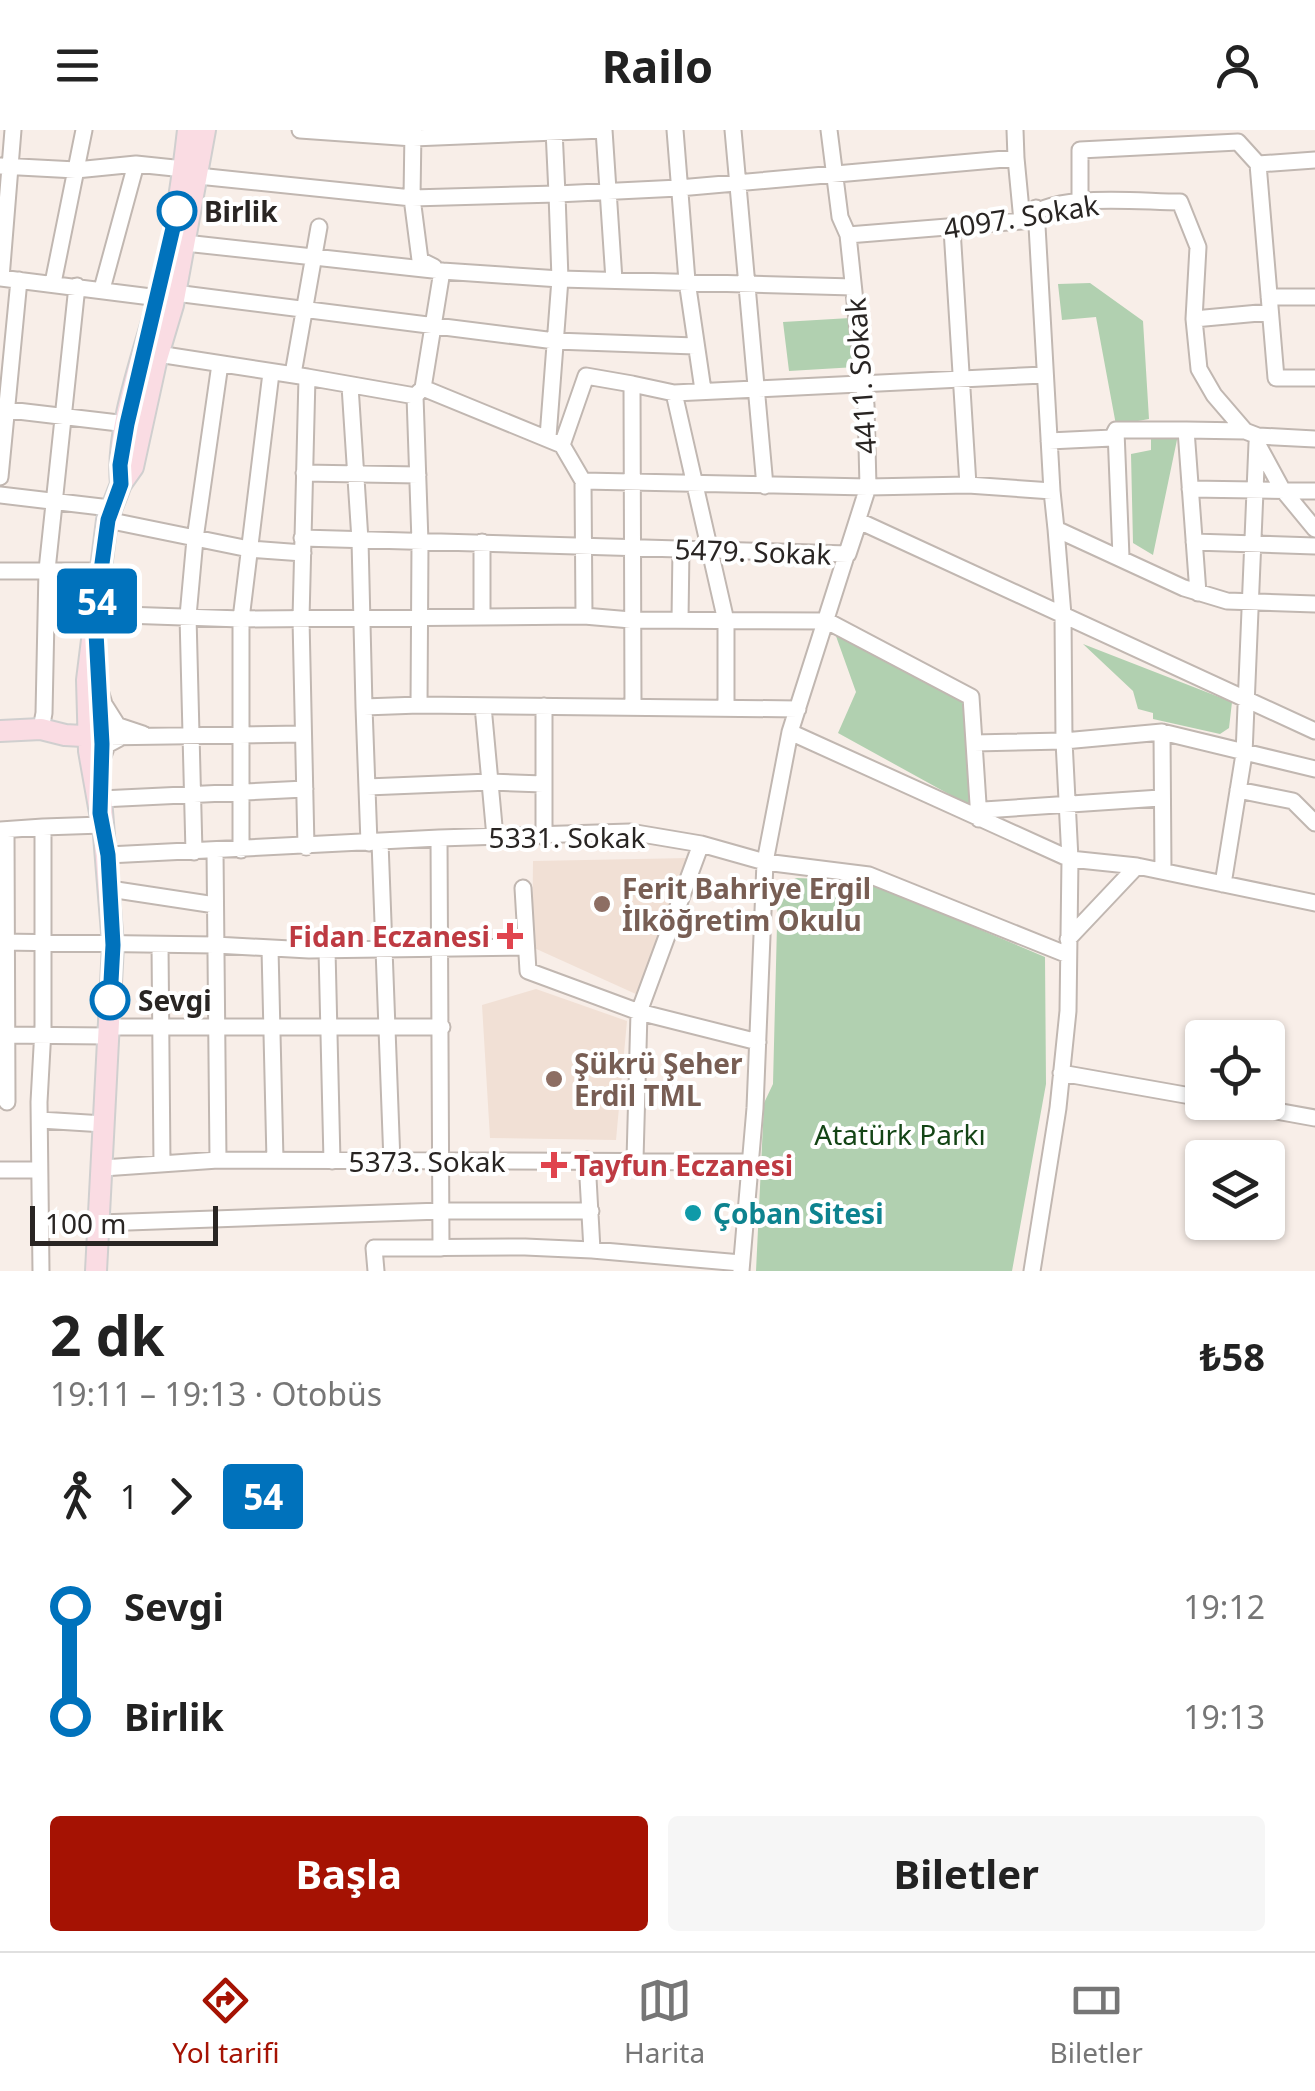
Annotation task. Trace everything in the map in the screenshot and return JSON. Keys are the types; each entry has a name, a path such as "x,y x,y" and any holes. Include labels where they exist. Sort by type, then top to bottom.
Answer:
{"main road":[{"path":"121,484 127,424 186,244 191,173 188,130"},
{"path":"96,1271 113,945 108,855 89,734 95,622 109,514 121,484 134,466 191,173 205,130"},
{"path":"89,734 77,712 93,687"},
{"path":"0,731 89,734"}],"street":[{"path":"13,130 5,166 0,278 434,324 556,341 695,346"},
{"path":"53,283 84,130"},
{"path":"300,130 413,134 604,130 614,280"},
{"path":"675,130 687,282 704,390"},
{"path":"733,130 765,486"},
{"name":"4411. Sokak","path":"829,130 840,217 848,236 864,382 868,487 968,486 1052,491"},
{"path":"1015,130 1022,221"},
{"path":"1080,130 1080,202"},
{"path":"554,131 560,279 555,441 583,481 584,616"},
{"path":"413,134 412,198 420,260 442,271"},
{"path":"1080,150 1238,142 1258,164 1276,378 1315,378"},
{"path":"5,166 76,170 136,164 412,198 679,188 1016,158"},
{"path":"1258,164 1315,160"},
{"path":"102,290 136,164"},
{"name":"4097. Sokak","path":"848,236 1022,221 1036,208 1080,202 1180,202 1198,247 1194,319 1199,369 1214,395 1253,437 1282,489 1315,530"},
{"path":"1032,1271 1068,1011 1070,859 1063,615 1044,374 1036,208"},
{"path":"306,847 300,375 303,310 319,227"},
{"path":"952,229 968,486"},
{"path":"186,244 442,271 560,279 853,286"},
{"path":"419,706 419,392 442,271"},
{"path":"0,477 3,410 19,280"},
{"path":"76,286 52,500 44,712 89,734 303,734"},
{"path":"1194,319 1315,297"},
{"path":"158,354 350,386 419,392 555,441"},
{"path":"194,852 188,616 220,364"},
{"path":"240,850 242,620 271,374"},
{"path":"555,441 586,376 674,393 1044,374"},
{"path":"632,384 632,707"},
{"path":"350,386 360,540 367,787 383,950 392,1162"},
{"path":"674,393 726,621 726,708"},
{"path":"3,410 127,424"},
{"path":"1049,441 1112,438 1116,430"},
{"path":"1116,430 1186,430 1315,440"},
{"path":"1116,430 1122,557"},
{"path":"1186,430 1198,592"},
{"path":"1224,884 1244,754 1253,437"},
{"path":"304,473 418,475"},
{"path":"376,1271 374,1248 592,1250 741,1267 758,1042 766,862 790,732 868,487 583,481"},
{"path":"1190,488 1315,491"},
{"name":"5479. Sokak","path":"0,495 52,500 249,550 360,540 848,554 859,521 1315,731"},
{"path":"1056,529 1198,592 1228,601 1315,604"},
{"path":"482,542 482,616"},
{"path":"1194,542 1315,546"},
{"path":"680,620 681,548"},
{"path":"0,571 100,570"},
{"path":"95,622 188,616 242,620 584,616 631,620 827,621 968,695 979,819"},
{"path":"483,706 495,837"},
{"path":"544,706 544,837"},
{"path":"364,707 798,709"},
{"path":"790,732 1070,859 1138,866 1315,903"},
{"path":"974,744 1162,732 1315,769"},
{"path":"1162,732 1163,871"},
{"path":"367,787 543,784"},
{"path":"39,1102 3,1102 3,830 43,827 193,794 304,789"},
{"path":"1238,790 1294,802 1315,824"},
{"path":"979,819 984,810 1160,798"},
{"path":"41,1271 43,827"},
{"name":"5331. Sokak","path":"108,855 630,832 701,844 766,862 868,875 1068,947"},
{"path":"439,838 441,1248"},
{"path":"635,1160 639,1012 701,844"},
{"path":"215,851 218,1160"},
{"path":"1068,947 1108,894 1138,866"},
{"path":"523,888 528,971 639,1012 758,1042"},
{"path":"110,889 215,906"},
{"path":"3,942 215,944 327,950 526,947"},
{"path":"160,945 162,1164"},
{"path":"270,949 276,1160"},
{"path":"327,950 332,1161"},
{"path":"3,1035 161,1028 442,1028"},
{"path":"1061,1072 1185,1095"},
{"path":"1285,1113 1315,1118"},
{"path":"40,1120 104,1124"},
{"name":"5373. Sokak","path":"104,1168 218,1160 750,1162"},
{"path":"587,1160 592,1250"},
{"path":"0,1170 39,1170"},
{"path":"100,1223 440,1211 590,1211"}],"shaded area":[{"name":"Ferit Bahriye Ergil İlköğretim Okulu","path":"689,858 638,995 532,947 533,861"},
{"name":"Şükrü Şeher Erdil TML","path":"536,989 627,1021 616,1140 490,1138 482,1005"}],"green space":[{"path":"1090,283 1143,321 1149,419 1116,425 1096,317 1062,320 1058,284"},
{"path":"850,318 856,367 789,371 783,322"},
{"path":"1178,435 1153,555 1133,543 1131,454 1151,450 1151,439"},
{"path":"832,625 969,699 974,808 838,733 856,692"},
{"path":"1083,644 1232,702 1229,728 1220,734 1153,719 1153,713 1138,709 1133,691"},
{"name":"Atatürk Parkı","path":"797,878 865,881 1045,957 1046,1084 1012,1271 756,1271 764,1103 773,1084 778,885"}],"bus line":[{"name":"54","path":"110,1000 113,945 108,855 100,813 102,744 95,614 110,508 121,484 127,424 177,211"}],"place":[{"name":"Birlik","path":"177,211"},
{"name":"Ferit Bahriye Ergil İlköğretim Okulu","path":"602,904"},
{"name":"Fidan Eczanesi","path":"510,936"},
{"name":"Sevgi","path":"110,1000"},
{"name":"Şükrü Şeher Erdil TML","path":"554,1079"},
{"name":"Tayfun Eczanesi","path":"554,1165"},
{"name":"Çoban Sitesi","path":"693,1213"}]}
